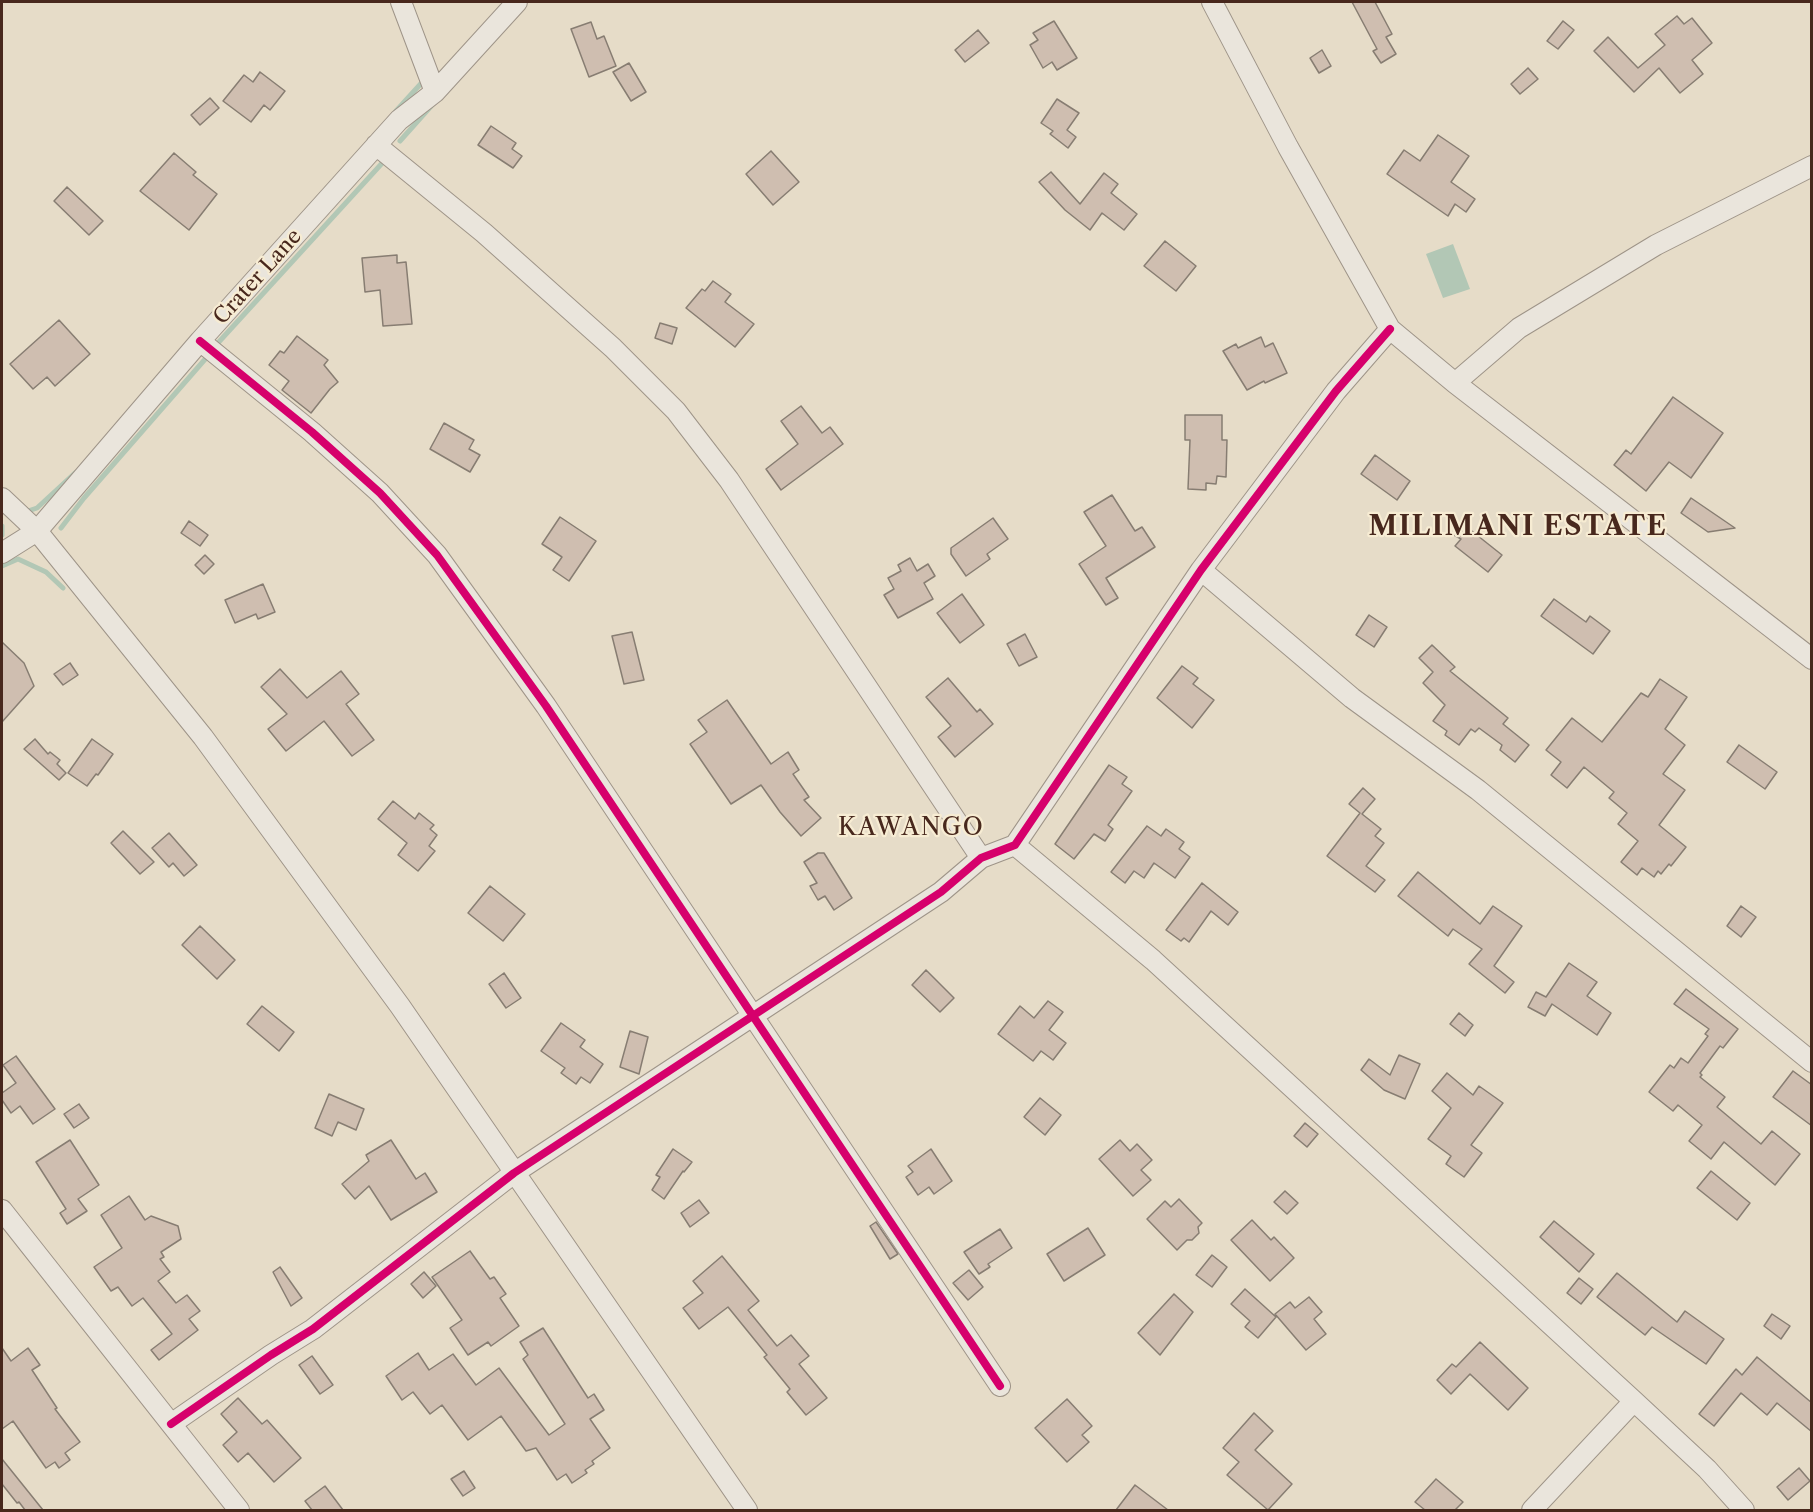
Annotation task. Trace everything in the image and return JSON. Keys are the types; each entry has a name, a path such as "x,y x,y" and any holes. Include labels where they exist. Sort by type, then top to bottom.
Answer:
{"street":[{"path":"401,2 435,92"},
{"name":"Crater Lane","path":"2,553 37,531 200,341 399,120 435,92 517,2"},
{"path":"1212,2 1288,147 1390,329 1455,383 1812,659"},
{"path":"376,146 484,233 630,364 676,411 729,480 981,858"},
{"path":"1455,383 1519,328 1656,245 1812,166"},
{"path":"171,1424 313,1329 514,1173 941,892 981,858 1016,845 1201,570 1336,391 1390,329"},
{"path":"200,341 312,432 380,493 437,555 546,706 1000,1386"},
{"path":"2,498 37,531 203,737 400,1006 747,1510"},
{"path":"1201,570 1352,698 1478,790 1812,1062"},
{"path":"1016,845 1154,960 1707,1469 1744,1510"},
{"path":"2,1210 239,1510"},
{"path":"1532,1510 1634,1401"}],"shaded area":[{"path":"1453,244 1470,289 1443,298 1426,254"}],"building":[{"path":"1352,2 1375,2 1392,34 1386,37 1396,54 1381,63 1373,51 1377,49"},
{"path":"1677,16 1684,24 1692,18 1712,43 1692,60 1703,74 1680,93 1659,68 1634,92 1594,51 1608,37 1638,68 1665,45 1655,34"},
{"path":"1054,21 1077,58 1057,70 1052,62 1043,68 1030,45 1038,40 1033,33"},
{"path":"1563,21 1574,30 1558,49 1547,41"},
{"path":"591,22 597,39 604,36 616,66 589,77 571,29"},
{"path":"978,30 989,43 965,62 955,50"},
{"path":"1322,50 1331,66 1319,73 1310,58"},
{"path":"629,63 646,92 631,101 613,72"},
{"path":"1528,68 1538,79 1520,94 1511,84"},
{"path":"260,72 285,91 270,110 264,105 251,122 223,101 244,75 253,82"},
{"path":"210,98 219,108 200,125 191,115"},
{"path":"1057,99 1079,113 1067,130 1076,137 1068,148 1050,134 1053,131 1041,123"},
{"path":"491,126 516,143 512,149 522,156 513,168 478,145"},
{"path":"1438,135 1469,156 1451,182 1475,199 1466,212 1455,204 1448,216 1387,174 1404,150 1420,161"},
{"path":"771,151 799,182 773,205 746,174"},
{"path":"174,153 196,172 193,175 217,194 189,230 140,191"},
{"path":"1051,172 1080,204 1104,173 1118,184 1111,193 1137,214 1124,230 1102,213 1090,230 1065,210 1039,182"},
{"path":"67,187 103,221 89,235 54,201"},
{"path":"1165,241 1196,266 1176,291 1144,266"},
{"path":"397,255 397,263 406,262 412,324 383,326 380,290 365,292 362,258"},
{"path":"713,281 731,294 725,302 754,324 735,347 686,308 702,289 705,291"},
{"path":"59,320 90,354 55,386 47,377 33,389 10,364"},
{"path":"660,323 677,328 672,344 655,338"},
{"path":"297,336 328,360 324,365 338,382 311,413 282,390 289,381 269,365 280,351 284,353"},
{"path":"1261,337 1265,347 1273,343 1287,373 1247,390 1223,351 1236,344 1238,348"},
{"path":"1673,397 1723,433 1691,478 1669,462 1646,491 1614,465 1626,450 1631,454"},
{"path":"801,406 822,433 830,427 843,444 781,490 766,469 798,444 781,421"},
{"path":"1185,415 1222,415 1222,440 1227,440 1226,477 1217,476 1216,484 1206,483 1206,490 1188,489 1190,440 1185,440"},
{"path":"444,423 474,440 469,449 480,455 470,472 430,449"},
{"path":"1375,455 1410,481 1397,500 1361,474"},
{"path":"1112,495 1135,531 1142,527 1155,547 1106,578 1118,598 1106,605 1079,564 1106,546 1084,512"},
{"path":"1691,498 1735,528 1708,532 1681,513"},
{"path":"560,517 596,541 569,581 553,570 562,557 542,544"},
{"path":"993,518 1008,539 987,554 990,559 966,576 951,554 951,548"},
{"path":"189,521 208,535 200,546 181,533"},
{"path":"1463,524 1502,555 1488,572 1455,546 1461,539 1454,535"},
{"path":"205,555 214,564 204,574 195,565"},
{"path":"910,558 917,571 928,564 935,576 924,583 933,599 898,618 884,595 894,589 888,578 901,571 898,565"},
{"path":"263,584 275,612 258,619 256,614 235,623 225,600"},
{"path":"962,594 984,625 960,643 937,613"},
{"path":"1554,599 1586,622 1590,616 1610,631 1593,654 1541,616"},
{"path":"1369,615 1387,627 1374,647 1356,635"},
{"path":"632,632 644,680 624,684 612,636"},
{"path":"1025,634 1037,657 1019,666 1007,644"},
{"path":"2,642 24,663 34,686 2,722"},
{"path":"1432,645 1455,667 1450,671 1508,718 1503,724 1529,745 1515,762 1500,750 1502,745 1479,728 1475,732 1471,729 1459,745 1445,735 1447,731 1433,721 1445,705 1423,683 1433,672 1419,658"},
{"path":"70,663 78,675 63,685 54,674"},
{"path":"1182,666 1198,678 1193,684 1214,700 1192,728 1157,698"},
{"path":"280,669 307,698 341,671 359,694 346,704 374,740 352,756 324,721 286,751 268,729 287,714 261,687"},
{"path":"948,678 977,712 980,709 993,724 955,757 938,737 951,726 926,697"},
{"path":"1660,679 1687,697 1665,729 1685,745 1663,774 1685,790 1659,825 1686,847 1671,866 1669,864 1661,874 1658,871 1654,877 1642,868 1637,875 1621,862 1638,841 1618,824 1627,813 1609,798 1614,792 1584,767 1567,788 1551,775 1561,762 1546,750 1572,718 1602,742 1641,693 1648,697"},
{"path":"727,700 771,764 788,752 799,770 793,774 809,797 804,800 821,818 801,836 761,785 731,804 690,744 707,732 698,720"},
{"path":"35,739 48,754 50,752 60,760 57,764 66,773 59,780 24,749"},
{"path":"92,739 113,754 87,786 68,773"},
{"path":"1739,745 1777,772 1765,789 1727,762"},
{"path":"1109,765 1127,777 1122,784 1132,791 1108,825 1113,829 1105,841 1094,834 1074,859 1055,844"},
{"path":"1363,788 1375,799 1362,814 1381,829 1375,836 1384,843 1366,866 1385,880 1375,892 1327,856 1360,813 1349,804"},
{"path":"393,801 415,819 419,813 434,825 430,829 437,835 429,846 435,851 418,871 398,855 407,843 378,819"},
{"path":"1147,826 1161,836 1166,829 1184,842 1179,849 1190,857 1175,878 1154,863 1144,878 1134,871 1125,883 1111,872"},
{"path":"123,831 154,862 140,874 111,843"},
{"path":"169,833 197,865 184,876 173,863 169,867 152,848"},
{"path":"818,853 824,853 852,898 834,910 825,896 818,900 810,886 817,883 804,862"},
{"path":"1418,872 1480,924 1493,906 1522,926 1494,966 1514,982 1505,993 1469,964 1482,949 1453,929 1448,936 1398,896"},
{"path":"1202,883 1238,912 1228,925 1211,911 1189,942 1184,938 1181,941 1166,930"},
{"path":"490,886 525,914 503,941 468,913"},
{"path":"1741,906 1756,917 1741,937 1727,926"},
{"path":"200,926 235,960 217,979 182,945"},
{"path":"1569,963 1597,982 1587,996 1611,1013 1597,1035 1552,1004 1545,1016 1528,1007 1536,992 1546,997"},
{"path":"926,970 954,998 940,1012 912,985"},
{"path":"504,973 521,998 506,1008 489,984"},
{"path":"1686,989 1738,1029 1723,1048 1720,1046 1700,1073 1702,1075 1700,1077 1725,1097 1717,1107 1761,1144 1772,1131 1800,1154 1775,1185 1724,1142 1711,1159 1689,1141 1702,1125 1678,1105 1673,1111 1649,1092 1670,1065 1674,1068 1681,1058 1688,1063 1708,1036 1705,1034 1709,1029 1674,1004"},
{"path":"1048,1001 1063,1012 1049,1030 1066,1043 1053,1060 1041,1051 1033,1061 998,1034 1020,1006 1034,1018"},
{"path":"262,1006 294,1032 279,1051 247,1024"},
{"path":"1459,1013 1473,1025 1465,1036 1450,1024"},
{"path":"561,1023 585,1040 580,1047 603,1064 590,1083 581,1077 576,1084 561,1073 565,1068 541,1051"},
{"path":"630,1031 648,1037 639,1074 620,1067"},
{"path":"1399,1055 1420,1064 1405,1099 1384,1090 1361,1070 1369,1059 1390,1075"},
{"path":"16,1056 55,1109 33,1124 20,1106 11,1113 2,1100 2,1093 16,1083 3,1065"},
{"path":"1793,1071 1812,1085 1812,1126 1773,1097"},
{"path":"1447,1073 1473,1095 1479,1086 1503,1103 1471,1145 1482,1153 1464,1177 1446,1164 1451,1156 1428,1139 1451,1108 1432,1091"},
{"path":"329,1094 364,1109 356,1130 338,1122 332,1136 315,1128"},
{"path":"1040,1098 1061,1115 1045,1135 1024,1117"},
{"path":"79,1104 89,1118 74,1128 64,1114"},
{"path":"1305,1123 1318,1134 1307,1147 1294,1136"},
{"path":"70,1140 99,1185 78,1199 87,1211 67,1224 60,1213 66,1209 36,1162"},
{"path":"391,1140 416,1179 425,1173 437,1192 391,1220 369,1186 355,1199 342,1184 369,1161 366,1155"},
{"path":"1120,1140 1130,1151 1137,1144 1152,1160 1141,1170 1151,1180 1133,1196 1099,1159"},
{"path":"673,1149 692,1162 664,1199 652,1190 660,1177 656,1175"},
{"path":"931,1149 952,1181 934,1194 929,1187 918,1195 906,1177 913,1172 908,1166"},
{"path":"1711,1171 1750,1203 1737,1220 1697,1188"},
{"path":"1285,1191 1298,1203 1287,1214 1274,1202"},
{"path":"129,1196 145,1220 151,1216 178,1226 181,1239 161,1252 164,1257 160,1259 170,1272 158,1281 176,1303 187,1295 200,1311 189,1319 198,1330 159,1360 151,1350 172,1334 143,1298 132,1306 118,1287 111,1291 94,1267 122,1248 101,1215"},
{"path":"1179,1199 1202,1223 1198,1227 1199,1233 1177,1250 1147,1219 1165,1201 1171,1207"},
{"path":"699,1200 709,1213 690,1227 681,1213"},
{"path":"1252,1220 1271,1240 1274,1237 1294,1258 1270,1281 1231,1240"},
{"path":"1554,1221 1594,1254 1579,1272 1540,1237"},
{"path":"876,1222 898,1254 890,1259 870,1226"},
{"path":"1088,1228 1105,1255 1064,1281 1047,1254"},
{"path":"1000,1229 1012,1248 988,1264 990,1267 979,1274 964,1252"},
{"path":"470,1251 490,1279 494,1277 506,1294 500,1298 519,1326 491,1346 488,1342 468,1355 450,1328 462,1320 432,1277"},
{"path":"1212,1255 1227,1267 1212,1287 1196,1275"},
{"path":"722,1256 759,1301 748,1310 777,1346 791,1335 809,1356 799,1364 827,1398 806,1415 787,1392 790,1389 764,1357 767,1355 728,1307 699,1329 683,1308 703,1293 693,1281"},
{"path":"280,1267 302,1298 291,1306 273,1272"},
{"path":"969,1270 983,1287 968,1300 953,1283"},
{"path":"424,1272 436,1286 423,1298 411,1284"},
{"path":"1617,1273 1677,1322 1685,1311 1724,1339 1706,1364 1652,1327 1645,1335 1597,1297"},
{"path":"1579,1278 1593,1289 1581,1304 1567,1293"},
{"path":"1245,1289 1276,1317 1258,1338 1245,1327 1250,1321 1231,1304"},
{"path":"1174,1294 1193,1312 1160,1355 1138,1333"},
{"path":"1309,1297 1322,1312 1314,1319 1326,1334 1306,1350 1275,1314 1290,1302 1295,1308"},
{"path":"1772,1314 1790,1326 1781,1339 1764,1326"},
{"path":"543,1328 588,1398 594,1394 604,1410 590,1419 610,1448 592,1461 594,1464 585,1470 587,1473 572,1483 566,1474 557,1480 536,1448 526,1451 501,1416 468,1440 442,1405 430,1414 413,1392 402,1400 386,1376 418,1353 429,1370 453,1354 476,1385 499,1368 549,1435 565,1424 523,1359 528,1355 520,1342"},
{"path":"1480,1342 1528,1388 1508,1410 1470,1374 1451,1394 1437,1380 1452,1364 1456,1367"},
{"path":"2,1348 11,1361 28,1348 40,1365 32,1370 57,1408 55,1409 80,1442 65,1453 70,1460 59,1468 55,1462 46,1468 13,1421 2,1429"},
{"path":"312,1356 333,1385 320,1394 299,1365"},
{"path":"1757,1357 1812,1403 1812,1432 1777,1403 1767,1415 1741,1393 1714,1426 1699,1414 1736,1369 1742,1375"},
{"path":"238,1398 262,1424 267,1420 301,1458 274,1482 248,1453 238,1462 223,1445 237,1432 221,1414"},
{"path":"1067,1399 1092,1426 1082,1435 1089,1442 1067,1462 1035,1428"},
{"path":"1254,1413 1273,1431 1255,1450 1292,1484 1268,1510 1227,1475 1239,1462 1223,1448"},
{"path":"2,1459 43,1510 25,1510 19,1502 17,1503 2,1484"},
{"path":"1799,1468 1810,1481 1788,1500 1777,1487"},
{"path":"464,1471 475,1488 463,1496 451,1479"},
{"path":"1436,1479 1463,1502 1455,1510 1425,1510 1415,1502"},
{"path":"1135,1485 1168,1510 1116,1510"},
{"path":"325,1486 343,1510 312,1510 305,1501"}],"waterway":[{"path":"396,111 426,78"},
{"path":"400,141 433,104"},
{"path":"217,344 385,160"},
{"path":"61,528 84,498 207,357"},
{"path":"25,509 28,511 37,508 75,473"},
{"path":"2,526 2,535"},
{"path":"2,566 18,559 46,572 63,588"}],"cycle path":[{"path":"171,1424 313,1329 514,1173 941,892 981,858 1015,845 1201,570 1336,391 1390,329"},
{"path":"200,341 312,432 380,493 437,555 546,706 1000,1386"}],"district":[{"name":"MILIMANI ESTATE","path":"1518,527"},
{"name":"KAWANGO","path":"911,828"}]}
